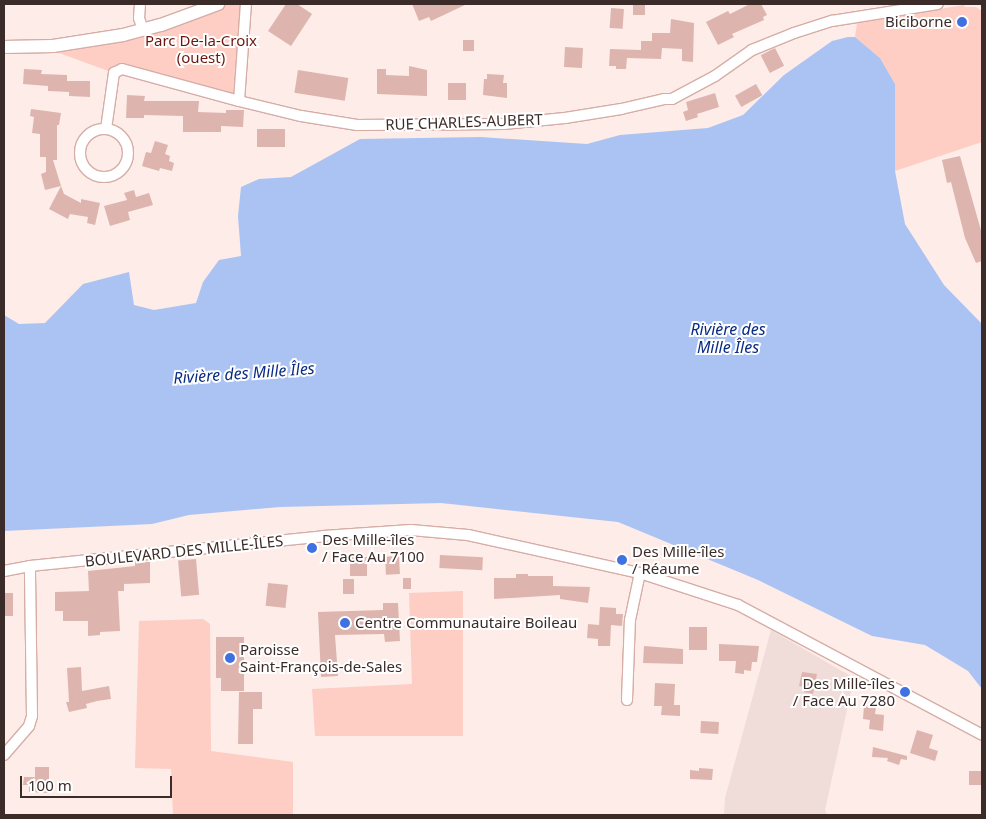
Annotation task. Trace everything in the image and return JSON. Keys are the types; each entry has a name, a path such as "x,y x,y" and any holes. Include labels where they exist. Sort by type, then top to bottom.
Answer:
{"main road":[{"path":"4,47 28,48 69,44 143,30 175,21 218,4"}],"street":[{"path":"140,4 139,18 143,30"},
{"path":"239,101 246,4"},
{"name":"RUE CHARLES-AUBERT","path":"106,129 114,73 122,69 301,116 357,125 504,124 565,118 672,99 715,76 752,50 794,33 832,21 938,4"},
{"path":"106,129 113,131 125,141 128,155 122,169 116,174 101,177 86,170 80,154 84,139 90,133 106,129"},
{"name":"BOULEVARD DES MILLE-ÎLES","path":"4,571 30,566 323,536 411,530 468,535 640,573 738,605 982,735"},
{"path":"4,755 29,726 32,716 30,566"},
{"path":"627,700 630,620 640,573"}],"shaded area":[{"path":"771,630 854,678 825,810 827,815 724,815 725,798"}],"green space":[{"name":"Parc De-la-Croix (ouest)","path":"205,4 243,4 239,101 122,69 114,73 37,45 104,38"},
{"path":"964,5 965,7 976,7 982,11 982,142 895,171 895,84 880,58 855,37 857,23"},
{"path":"463,591 463,736 315,736 312,689 412,684 409,593"},
{"path":"203,619 210,624 211,751 293,762 293,815 173,815 171,769 135,768 139,621"}],"water":[{"name":"Rivière des Mille Îles","path":"855,37 880,58 895,84 895,171 905,224 944,285 982,324 982,689 968,671 925,645 872,636 758,580 618,522 441,503 280,507 189,515 152,524 4,531 4,315 19,324 45,323 83,284 129,272 134,305 154,310 196,303 203,282 219,260 241,256 238,216 241,187 259,179 291,177 360,139 480,137 587,144 620,135 708,128 743,115 784,75 832,41"}],"building":[{"path":"286,4 297,4 312,14 291,46 268,31"},
{"path":"412,4 467,4 431,21 429,17 419,21"},
{"path":"633,4 645,4 645,15 633,15"},
{"path":"750,4 761,4 767,15 763,17 764,20 732,34 734,37 718,45 706,22 728,11 730,14"},
{"path":"611,8 624,9 623,29 610,28"},
{"path":"671,19 694,23 693,62 682,61 682,49 662,48 661,59 627,58 626,69 616,69 616,66 609,66 610,49 641,50 641,41 652,41 652,33 670,33"},
{"path":"463,40 474,40 474,51 463,51"},
{"path":"565,47 583,48 582,68 564,67"},
{"path":"775,48 784,66 770,73 761,55"},
{"path":"409,66 427,70 427,96 377,94 377,69 386,69 386,75 409,76"},
{"path":"24,69 42,70 41,74 67,75 67,81 90,81 90,97 69,96 69,92 48,91 48,86 23,84"},
{"path":"298,70 348,78 345,101 294,93"},
{"path":"487,74 504,75 503,83 507,83 507,98 483,95 484,79 487,79"},
{"path":"448,83 466,83 466,100 448,100"},
{"path":"756,84 762,95 741,107 735,96"},
{"path":"715,93 719,107 697,114 698,117 686,121 683,112 688,110 686,102"},
{"path":"127,95 145,96 144,101 199,101 198,112 226,113 226,110 244,110 243,127 221,126 221,132 183,132 183,116 144,115 144,118 126,118"},
{"path":"31,109 61,113 59,125 57,125 57,160 53,160 61,186 45,190 41,174 46,172 46,157 40,157 40,134 32,133 34,117 30,116"},
{"path":"257,129 285,129 285,147 257,147"},
{"path":"155,141 168,145 165,154 170,156 169,161 174,163 172,171 160,168 159,171 142,166 146,152 151,153"},
{"path":"960,156 982,234 982,261 976,263 965,238 951,182 947,183 942,160"},
{"path":"61,186 64,194 81,203 81,199 100,203 95,225 87,223 88,217 70,214 68,219 49,209"},
{"path":"134,190 136,197 149,193 153,205 128,212 130,220 110,226 104,206 127,200 124,193"},
{"path":"440,555 483,557 482,570 439,568"},
{"path":"399,556 400,574 386,575 385,557"},
{"path":"350,557 367,557 367,576 350,576"},
{"path":"196,559 199,595 181,596 178,561"},
{"path":"135,562 150,562 150,583 124,584 124,591 118,591 120,631 100,632 100,635 88,636 88,621 63,621 63,611 55,611 55,592 89,591 88,571 135,566"},
{"path":"516,574 553,576 553,586 590,587 588,603 560,599 560,595 494,599 494,578 516,578"},
{"path":"403,578 411,578 411,589 403,589"},
{"path":"343,579 354,579 354,594 343,594"},
{"path":"268,583 288,585 285,608 266,606"},
{"path":"4,593 13,593 13,616 4,616"},
{"path":"383,603 398,603 400,641 385,642 384,634 335,635 338,676 321,677 318,612 383,610"},
{"path":"600,607 616,608 616,614 623,614 622,626 611,625 610,646 598,646 598,639 587,638 588,624 599,625"},
{"path":"689,627 707,627 707,650 689,650"},
{"name":"Paroisse Saint-François-de-Sales","path":"216,637 244,637 244,691 221,691 221,678 216,678"},
{"path":"719,644 759,646 757,662 752,662 751,671 744,670 744,674 735,673 736,661 719,661"},
{"path":"644,646 683,649 683,664 643,663"},
{"path":"81,667 82,691 109,686 111,699 86,704 87,708 69,712 66,702 69,702 67,668"},
{"path":"802,672 817,674 813,694 804,692 805,687 799,686"},
{"path":"655,683 675,684 674,705 680,705 680,716 661,715 662,706 654,706"},
{"path":"239,692 262,692 262,709 253,709 253,744 238,744"},
{"path":"864,705 876,707 875,714 884,715 883,731 869,729 870,720 863,719"},
{"path":"701,721 719,722 718,734 700,733"},
{"path":"917,730 933,735 929,748 938,751 935,761 910,753"},
{"path":"873,747 907,756 907,760 901,759 899,765 887,761 888,758 872,757"},
{"path":"35,767 49,767 49,793 29,792 29,785 23,785 24,777 35,777"},
{"path":"699,768 713,769 712,780 690,779 690,770 699,771"},
{"path":"969,771 982,771 982,785 969,785"}],"place":[{"name":"Biciborne","path":"962,22"},
{"name":"Des Mille-îles / Face Au 7100","path":"312,548"},
{"name":"Des Mille-îles / Réaume","path":"622,560"},
{"name":"Centre Communautaire Boileau","path":"345,623"},
{"name":"Paroisse Saint-François-de-Sales","path":"230,658"},
{"name":"Des Mille-îles / Face Au 7280","path":"905,692"}]}
